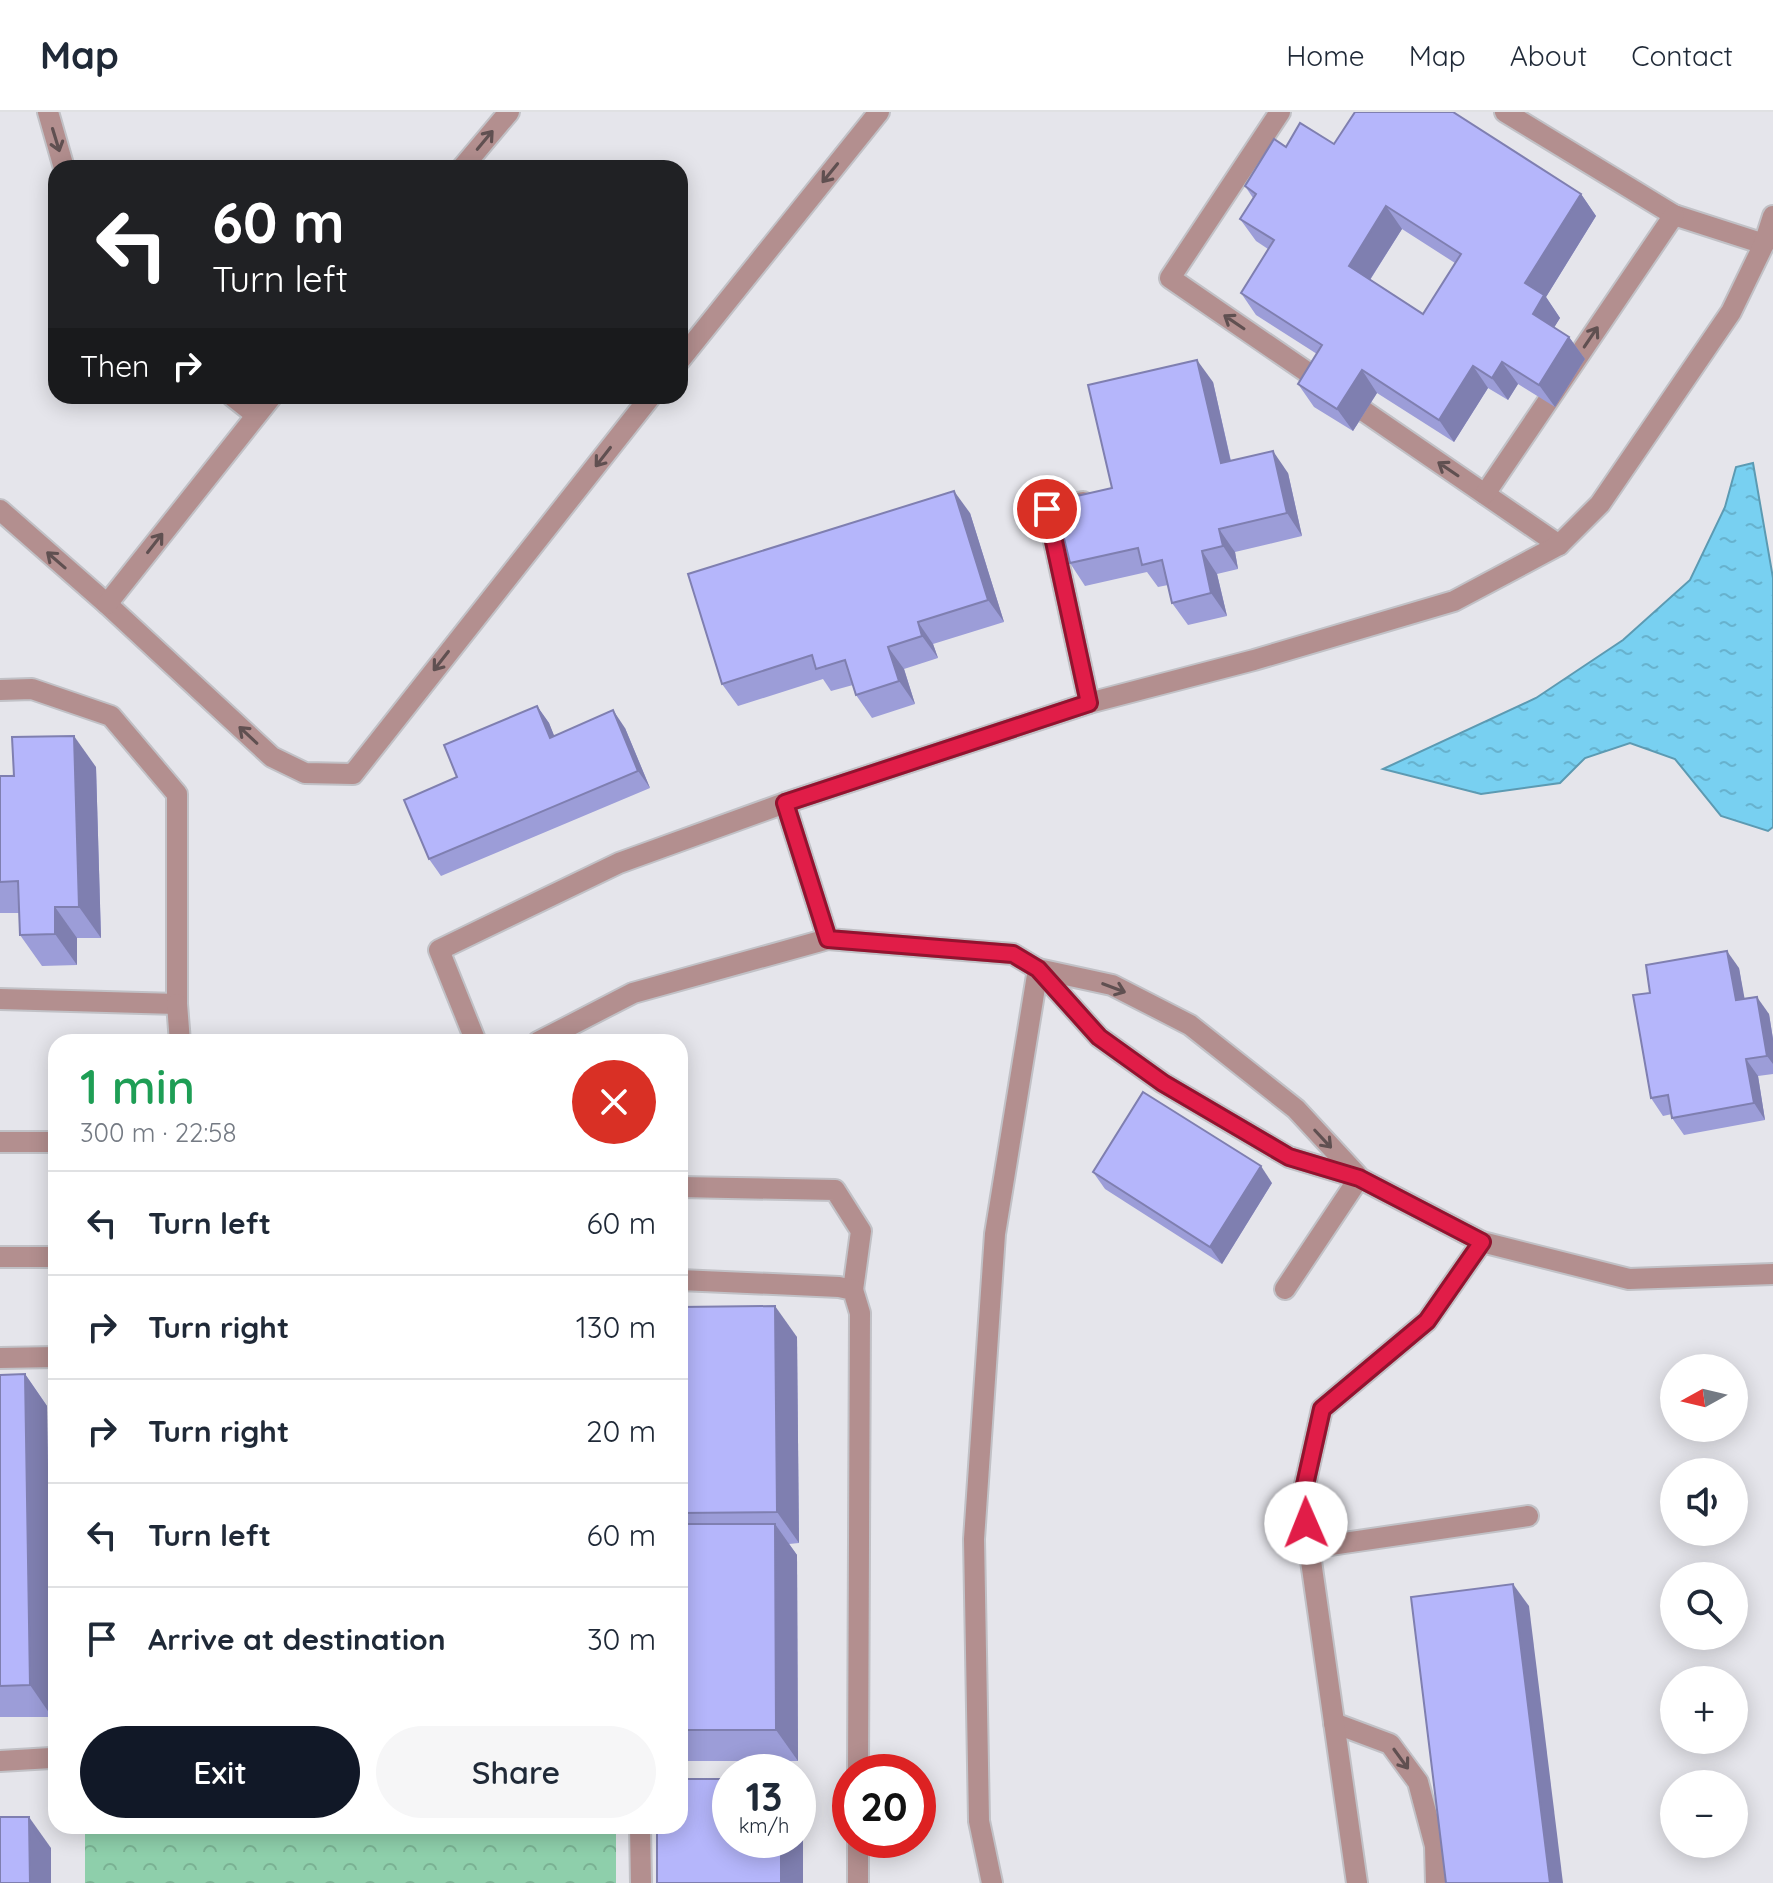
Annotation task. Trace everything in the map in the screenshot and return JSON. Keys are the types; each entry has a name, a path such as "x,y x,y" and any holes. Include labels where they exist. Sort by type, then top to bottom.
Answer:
{"street":[{"path":"48,112 62,160"},
{"path":"469,160 509,112"},
{"path":"688,350 879,112"},
{"path":"1280,112 1170,278 1559,545"},
{"path":"1505,112 1674,215 1764,244"},
{"path":"1485,494 1674,215"},
{"path":"473,1034 439,950 619,863 785,803 1089,703 1254,660 1454,601 1559,545 1600,504 1731,312 1764,244 1773,216"},
{"path":"242,404 256,415"},
{"path":"107,604 265,404"},
{"path":"0,510 272,757 305,773 353,774 645,404"},
{"path":"1089,703 1047,509 1102,499"},
{"path":"0,690 32,689 111,716 177,794 179,1034"},
{"path":"785,803 828,939"},
{"path":"554,1034 633,993 828,939 1013,954 1038,969 1099,1037 1163,1083 1289,1157 1359,1178 1482,1242 1629,1279 1773,1274"},
{"path":"1038,969 1112,985 1190,1025 1296,1109 1359,1178"},
{"path":"992,1883 979,1821 974,1539 995,1234 1038,969"},
{"path":"0,999 177,1004"},
{"path":"0,1142 48,1142"},
{"path":"1285,1289 1359,1178"},
{"path":"688,1187 835,1190 861,1231 853,1290 860,1313 858,1754"},
{"path":"1357,1883 1302,1498 1322,1409 1427,1321 1482,1242"},
{"path":"0,1257 48,1257"},
{"path":"688,1280 853,1290"},
{"path":"0,1358 48,1357"},
{"path":"1310,1548 1528,1516"},
{"path":"1334,1723 1390,1744 1418,1782 1435,1846 1436,1883"},
{"path":"0,1761 48,1758"},
{"path":"640,1834 641,1883"},
{"path":"858,1858 858,1883"}],"green space":[{"path":"85,1834 616,1834 616,1883 85,1883"}],"water":[{"path":"1753,463 1773,578 1773,827 1768,831 1721,816 1675,759 1630,743 1585,758 1560,783 1481,794 1383,769 1536,698 1623,640 1690,580 1725,507 1736,467"}],"building":[{"path":"1355,112 1453,112 1581,194 1525,283 1544,295 1533,314 1569,337 1539,385 1502,362 1492,378 1473,366 1439,420 1362,370 1337,409 1298,384 1322,345 1241,293 1274,240 1240,219 1256,194 1245,186 1274,139 1286,147 1300,123 1334,144","holes":["1386,206 1461,254 1423,314 1349,266"]},
{"path":"1197,360 1221,463 1273,451 1287,513 1219,529 1223,546 1202,551 1211,593 1172,603 1162,560 1142,565 1138,548 1070,563 1055,501 1112,488 1088,385"},
{"path":"954,491 988,600 918,622 922,636 888,647 899,681 856,695 845,660 816,669 812,655 722,684 688,574"},
{"path":"537,706 550,738 613,710 638,771 429,859 404,800 457,777 444,745"},
{"path":"74,736 79,907 55,907 55,934 20,935 18,881 0,882 0,776 14,776 12,737"},
{"path":"1727,951 1736,1000 1757,997 1767,1056 1746,1059 1754,1103 1672,1118 1668,1095 1651,1098 1633,995 1650,993 1646,965"},
{"path":"1143,1092 1261,1166 1210,1247 1093,1172"},
{"path":"775,1306 777,1512 688,1513 688,1307"},
{"path":"25,1374 30,1685 0,1686 0,1375"},
{"path":"688,1524 775,1524 776,1730 688,1730"},
{"path":"1513,1584 1550,1883 1446,1883 1411,1597"},
{"path":"688,1779 712,1779 712,1858 781,1858 781,1883 657,1883 657,1834 688,1834"},
{"path":"0,1817 29,1817 30,1883 0,1883"}],"route":[{"path":"1047,509 1089,703 785,803 828,939 1013,954 1038,969 1099,1037 1163,1083 1289,1157 1359,1178 1482,1242 1427,1321 1322,1409 1302,1498 1306,1523"}]}
